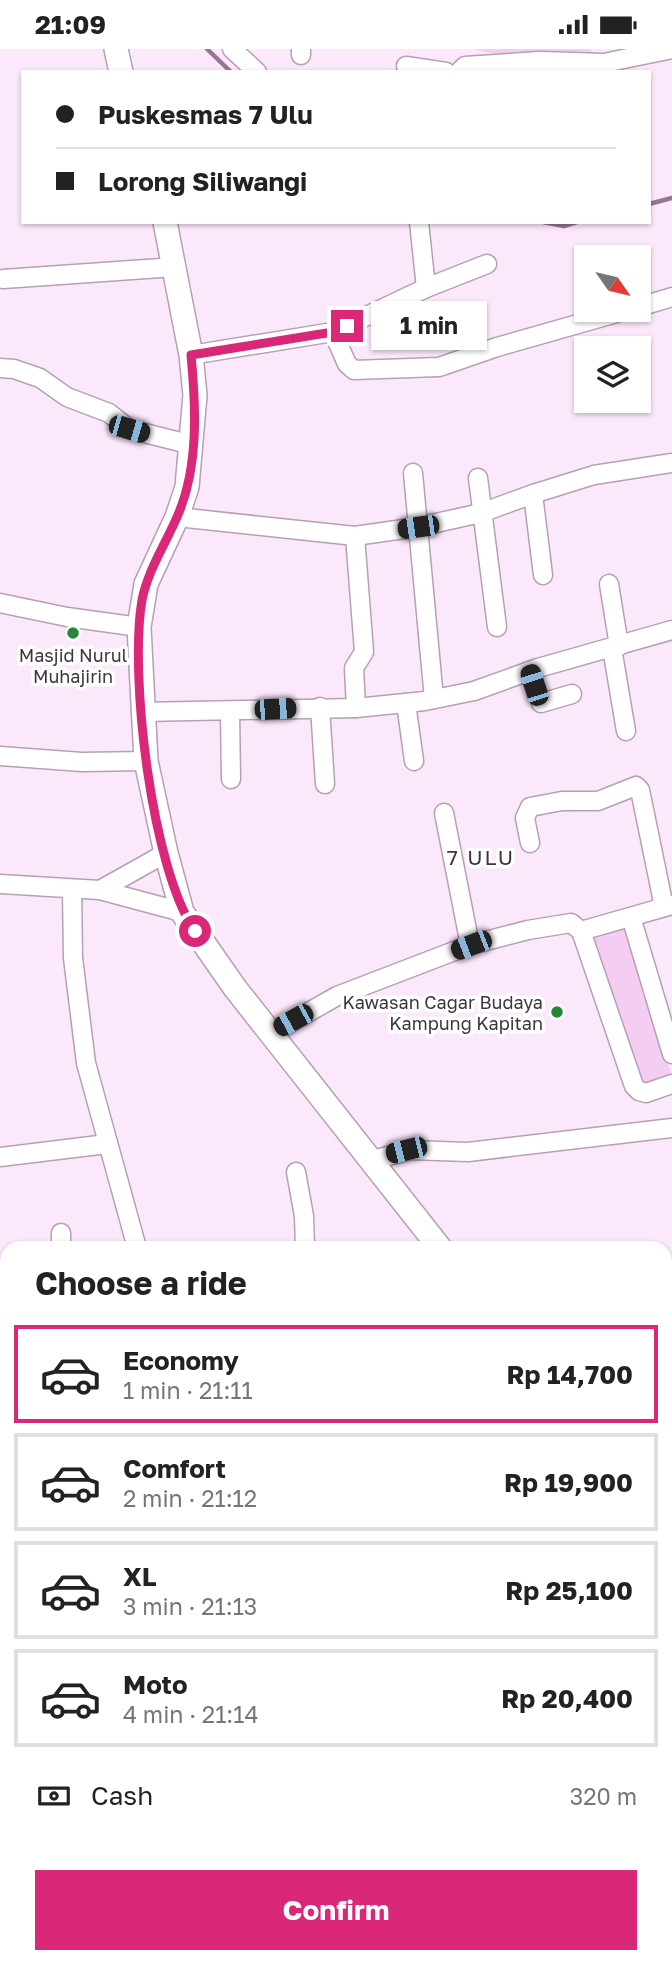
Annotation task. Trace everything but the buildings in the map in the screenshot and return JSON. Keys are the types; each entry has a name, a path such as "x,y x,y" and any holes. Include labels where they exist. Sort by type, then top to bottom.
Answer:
{"street":[{"path":"116,49 121,70"},
{"path":"232,49 255,70"},
{"path":"461,70 465,65 509,61 604,63 672,50"},
{"path":"406,66 433,70"},
{"path":"165,224 191,355 195,395 192,445 182,503 152,567 142,601 139,627 141,712 146,761 166,853 182,912 235,988 435,1241"},
{"path":"419,224 426,288"},
{"path":"191,355 333,332 426,288 487,264"},
{"path":"3,279 175,267"},
{"path":"651,303 672,297"},
{"path":"333,332 347,364 354,370 439,367 585,322"},
{"path":"0,369 14,369 40,378 67,397 109,413 129,429 192,445"},
{"path":"182,503 355,536 418,527 481,513 594,475 672,463"},
{"path":"413,473 435,699"},
{"path":"478,478 498,627"},
{"path":"533,494 543,575"},
{"path":"355,536 364,652 354,668 356,708"},
{"path":"609,584 626,731"},
{"path":"0,603 67,617 139,627"},
{"path":"141,712 356,708 435,699 474,691 529,671 672,630"},
{"path":"529,671 541,703 572,694"},
{"path":"406,703 414,761"},
{"path":"320,707 325,783"},
{"path":"230,712 231,779"},
{"path":"0,756 70,761 146,761"},
{"path":"530,843 525,818 530,807 562,801 598,801 636,786 640,790 665,907 581,930"},
{"path":"443,813 471,945"},
{"path":"100,890 166,853"},
{"path":"0,884 100,890 182,912"},
{"path":"72,889 72,958 86,1063 135,1241"},
{"path":"631,918 672,1054"},
{"path":"272,1033 337,996 471,945 562,923 574,925 581,930 634,1086 646,1093 672,1084"},
{"path":"373,1160 410,1150 468,1152 672,1128"},
{"path":"0,1157 107,1145"},
{"path":"296,1172 304,1216 305,1241"}],"shaded area":[{"path":"472,49 591,49 592,56 491,53"},
{"path":"624,926 672,1076 641,1086 589,940"}],"waterway":[{"path":"207,49 229,70"},
{"path":"651,203 672,198"},
{"path":"554,224 570,224"}],"place":[{"name":"Masjid Nurul Muhajirin","path":"73,633"},
{"name":"Kawasan Cagar Budaya Kampung Kapitan","path":"557,1012"}],"district":[{"name":"7 ULU","path":"481,857"}],"route":[{"path":"195,931 182,912 156,817 141,712 139,627 146,584 177,517 187,487 195,416 191,355 333,332 347,326"}]}
